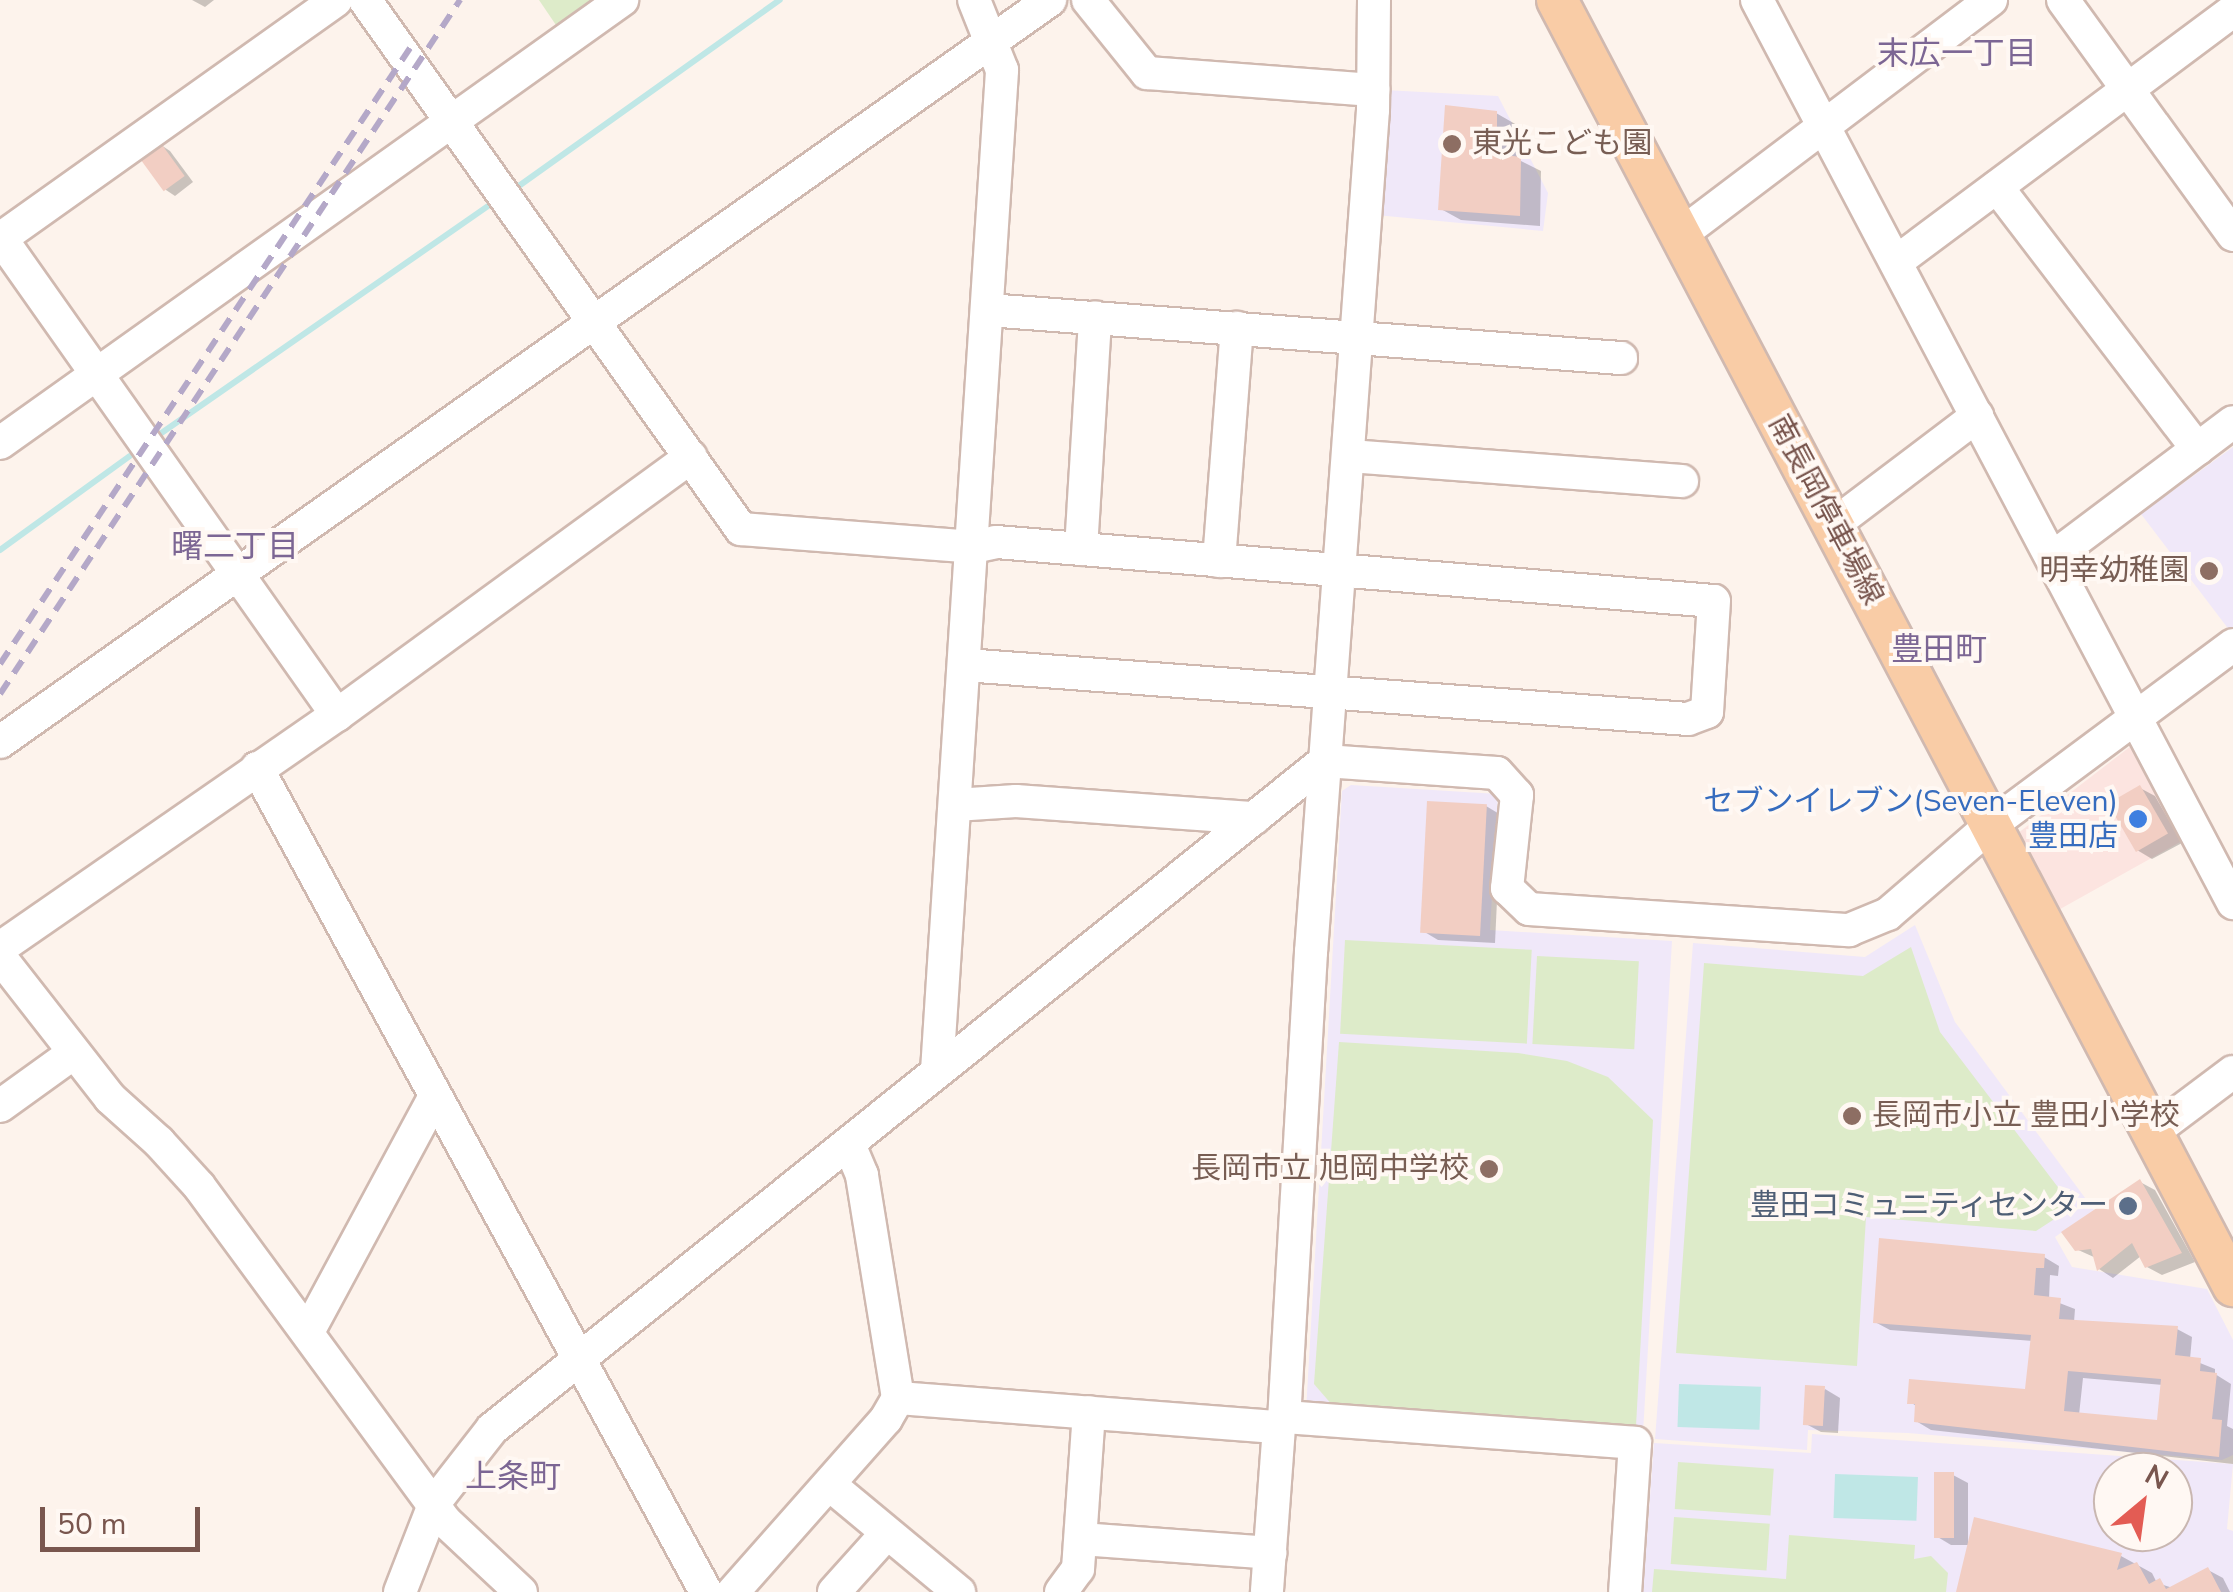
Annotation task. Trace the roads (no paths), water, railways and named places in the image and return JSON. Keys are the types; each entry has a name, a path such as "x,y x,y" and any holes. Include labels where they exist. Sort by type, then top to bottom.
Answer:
{"main road":[{"name":"南長岡停車場線","path":"1556,0 2233,1286"}],"street":[{"path":"336,0 0,238 337,715"},
{"path":"365,0 741,529 973,547 996,542 1714,601 1707,712 1688,719 965,664"},
{"path":"0,442 622,0"},
{"path":"937,1071 1002,70 994,40 974,0"},
{"path":"0,742 1050,0"},
{"path":"1088,0 1147,73 1373,90"},
{"path":"1267,1592 1342,570 1373,90 1374,0"},
{"path":"1757,0 2134,718 2228,882"},
{"path":"1680,236 1991,0"},
{"path":"2063,0 2233,235"},
{"path":"1896,262 2233,11"},
{"path":"1997,187 2197,448"},
{"path":"988,310 1622,358"},
{"path":"1081,549 1095,317"},
{"path":"1219,560 1237,328"},
{"path":"1833,525 1977,416"},
{"path":"2052,558 2233,422"},
{"path":"1349,456 1682,481"},
{"path":"0,948 337,715 691,457"},
{"path":"400,1592 435,1502 492,1429 1325,761 1497,773 1518,795 1507,888 1529,910 1849,930 1888,914 1991,825 2233,644"},
{"path":"258,768 706,1592"},
{"path":"955,805 1016,802 1254,818"},
{"path":"0,957 72,1054 199,1186 473,1552 520,1592"},
{"path":"0,1106 72,1054"},
{"path":"2153,1132 2233,1072"},
{"path":"308,1332 435,1096"},
{"path":"733,1592 830,1485 886,1419 898,1398 862,1175 849,1145"},
{"path":"898,1398 1635,1443 1625,1592"},
{"path":"1062,1592 1078,1569 1089,1412"},
{"path":"830,1485 959,1592"},
{"path":"834,1592 887,1533"},
{"path":"1081,1539 1270,1553"}],"water":[{"path":"1679,1384 1761,1387 1759,1430 1677,1427"},
{"path":"1835,1474 1918,1477 1916,1521 1833,1518"}],"waterway":[{"path":"516,188 780,0"},
{"path":"160,434 495,201"},
{"path":"0,550 130,456"}],"railway":[{"path":"0,694 460,0"},
{"path":"0,664 410,48"}],"place":[{"name":"東光こども園","path":"1452,144"},
{"name":"明幸幼稚園","path":"2209,571"},
{"name":"セブンイレブン(Seven-Eleven) 豊田店","path":"2138,819"},
{"name":"長岡市小立 豊田小学校","path":"1852,1116"},
{"name":"長岡市立 旭岡中学校","path":"1489,1169"},
{"name":"豊田コミュニティセンター","path":"2128,1206"}],"district":[{"name":"末広一丁目","path":"1957,54"},
{"name":"曙二丁目","path":"235,547"},
{"name":"豊田町","path":"1939,650"},
{"name":"上条町","path":"513,1477"}]}
